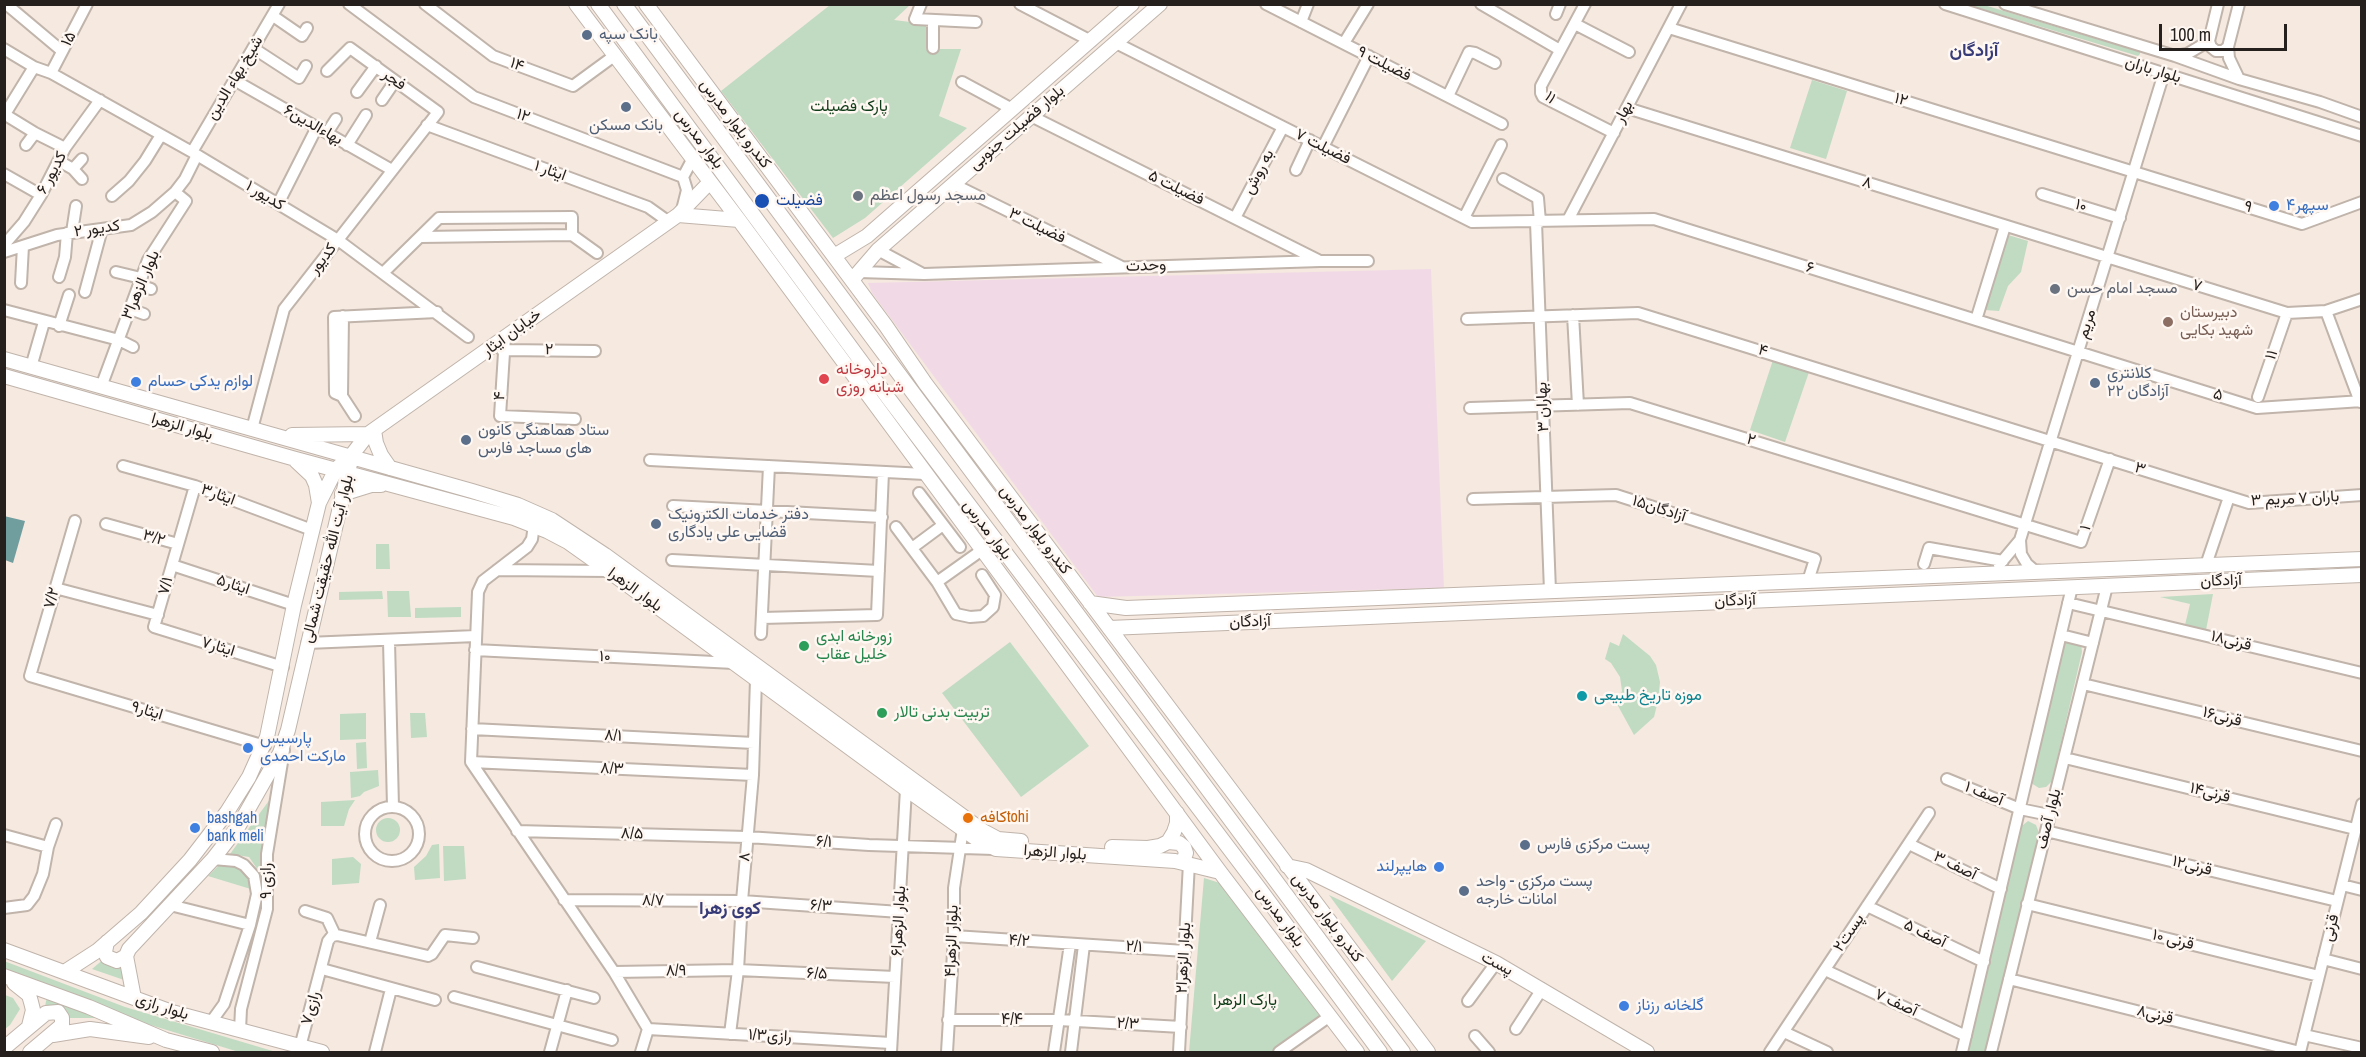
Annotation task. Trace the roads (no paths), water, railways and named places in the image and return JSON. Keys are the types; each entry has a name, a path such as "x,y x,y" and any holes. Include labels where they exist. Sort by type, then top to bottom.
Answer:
{"main road":[{"path":"576,4 1357,1053"},
{"name":"بلوار مدرس","path":"598,4 997,543 1259,888 1380,1053"},
{"name":"بلوار مدرس","path":"624,4 1403,1053"},
{"name":"کندرو بلوار مدرس","path":"646,4 834,256 855,276 925,383 1428,1053"},
{"name":"بلوار فضیلت جنوبی","path":"834,256 867,236 1132,4"},
{"name":"بلوار فضیلت جنوبی","path":"855,276 878,250 1160,4"},
{"path":"691,65 706,116"},
{"path":"971,144 983,159"},
{"path":"676,216 709,183"},
{"path":"762,190 825,244"},
{"path":"676,216 739,220"},
{"name":"خیابان ایثار","path":"351,456 371,432 504,343 676,216"},
{"path":"867,236 864,244 866,249 874,252 878,250"},
{"path":"814,323 855,350"},
{"name":"بلوار الزهرا","path":"4,359 518,505 560,524 968,821 998,839 1127,848 1148,848 1168,842"},
{"name":"بلوار الزهرا","path":"4,376 534,525 568,542 906,789 978,840 996,849 1185,862 1220,872"},
{"path":"925,383 932,418"},
{"path":"176,425 183,410"},
{"path":"276,436 371,432 390,468"},
{"name":"بلوار آیت الله حقیقت شمالی","path":"66,971 107,942 141,913 190,860 227,812 249,777 265,746 294,605 319,503 343,471 351,456"},
{"path":"292,458 312,476 319,503 341,501 371,485 390,484"},
{"name":"بلوار آیت الله حقیقت شمالی","path":"126,956 129,949 213,859 238,827 280,753 288,730 341,501 343,471"},
{"path":"997,543 1015,531"},
{"name":"آزادگان","path":"1090,603 1126,608 2361,559"},
{"name":"آزادگان","path":"1109,628 2361,575"},
{"path":"1723,584 1724,602"},
{"path":"1126,608 1124,618 1128,626"},
{"path":"1059,625 1072,672"},
{"path":"1177,813 1177,823 1168,842 1179,843 1184,847 1185,862"},
{"name":"پست","path":"1287,866 1306,870 1496,963 1542,989 1630,1048 1647,1053"},
{"path":"1340,887 1320,887 1314,893 1317,906 1348,978"},
{"path":"107,942 105,952 107,957 117,961 126,956 134,998"},
{"name":"بلوار رازی","path":"4,950 134,998 322,1053"},
{"path":"5,976 28,995 33,1010 29,1026"},
{"name":"بلوار رازی","path":"5,976 89,1007 166,1040 212,1053"},
{"path":"1320,1003 1356,1020"},
{"path":"4,1048 50,1011 58,1012 62,1018 62,1024 53,1035 30,1053"},
{"path":"53,1035 90,1029 166,1040"}],"street":[{"path":"6,4 62,51"},
{"name":"۱۵","path":"51,73 87,4"},
{"name":"شیخ بهاء الدین","path":"194,154 279,4"},
{"name":"۱۲","path":"349,4 474,97 683,177"},
{"name":"۱۴","path":"425,4 493,56 573,86 614,56"},
{"path":"921,4 915,19 976,22"},
{"path":"1020,4 1091,40"},
{"name":"فضیلت ۹","path":"1266,4 1502,124"},
{"path":"1300,22 1308,4"},
{"path":"1344,43 1368,4"},
{"path":"1481,4 1560,50"},
{"name":"۱۱","path":"1585,4 1541,86 1543,97 1614,133"},
{"name":"بهار","path":"1568,220 1681,4"},
{"name":"بلوار باران","path":"1945,4 2361,136"},
{"name":"بلوار باران","path":"2005,4 2175,56 2239,79 2320,102 2361,117"},
{"path":"2218,4 2209,41 2211,47 2216,51 2223,51 2228,47"},
{"path":"2239,4 2228,47 2229,58 2239,79"},
{"path":"273,16 302,36 307,28"},
{"path":"2041,35 2047,18"},
{"path":"933,20 933,48"},
{"path":"1575,24 1629,52"},
{"name":"۱۲","path":"1669,28 2134,172"},
{"path":"2175,56 2187,54 2209,41"},
{"name":"فضیلت ۷","path":"1116,43 1472,222 1538,222"},
{"path":"254,48 299,78 306,66"},
{"name":"فجر","path":"327,71 350,48 438,112"},
{"name":"کدیور ۱","path":"4,49 34,67 51,73 100,100 338,240 468,337"},
{"path":"1448,96 1469,52 1475,52 1495,63"},
{"path":"1323,147 1369,56"},
{"path":"357,92 376,66"},
{"path":"34,67 5,114 34,133 65,148"},
{"name":"مریم","path":"2020,540 2164,73"},
{"name":"۶بهاءالدين","path":"234,80 392,170"},
{"path":"382,100 395,81"},
{"path":"962,82 1012,109"},
{"name":"کدیور ۶","path":"6,240 24,222 65,148 100,100"},
{"name":"۸","path":"1627,108 2107,258"},
{"name":"کدیور","path":"252,429 284,309 438,112"},
{"path":"346,145 366,115"},
{"name":"فضیلت ۵","path":"1031,116 1320,261"},
{"path":"278,204 322,130 336,119"},
{"name":"ایثار ۱","path":"428,125 676,216"},
{"name":"به روش","path":"1235,218 1283,127"},
{"path":"26,144 34,133"},
{"path":"112,196 129,181 161,135"},
{"path":"1296,170 1310,141"},
{"path":"1464,218 1501,145"},
{"name":"۲ کدیور","path":"4,252 70,233 130,225 152,212 175,192 185,179 194,154"},
{"path":"73,169 82,159"},
{"path":"59,160 73,169 82,179"},
{"path":"676,216 687,190 683,177 692,160"},
{"name":"۹","path":"2134,172 2302,224 2361,202"},
{"path":"4,174 41,195"},
{"name":"بهاران ۳","path":"1503,178 1538,198 1550,591"},
{"name":"فضیلت ۳","path":"953,184 1122,267"},
{"name":"بلوار الزهرا۳","path":"101,387 148,260 186,201 175,192"},
{"name":"۱۰","path":"2042,194 2120,218"},
{"path":"59,278 76,206"},
{"path":"383,273 439,218 572,217 572,235"},
{"name":"۶","path":"1538,222 1654,219 2078,351"},
{"path":"1976,320 2005,226"},
{"path":"85,292 102,229"},
{"path":"420,237 572,235 597,253"},
{"path":"21,283 23,246"},
{"path":"878,250 924,274"},
{"name":"۷","path":"2107,258 2287,313"},
{"name":"وحدت","path":"855,276 1368,261"},
{"path":"116,272 151,289"},
{"path":"59,326 69,295"},
{"path":"2287,313 2326,311 2361,299"},
{"path":"130,309 144,314"},
{"path":"4,310 119,340 133,347"},
{"path":"2326,311 2361,402"},
{"path":"355,416 342,396 343,316 436,312"},
{"name":"۴","path":"1467,319 1638,313 2051,441"},
{"name":"۱۱","path":"2258,397 2287,313"},
{"path":"1573,315 1578,405"},
{"path":"31,367 44,322"},
{"name":"۲","path":"504,343 595,351"},
{"name":"۴","path":"504,343 500,416 576,419"},
{"name":"۵","path":"2078,351 2257,408 2361,402"},
{"name":"۲","path":"1470,408 1630,403 2025,524"},
{"name":"۳","path":"2051,441 2229,497"},
{"name":"۱","path":"2025,524 2081,542 2110,459"},
{"path":"650,460 926,474"},
{"name":"ایثار۳","path":"123,466 195,486 312,530"},
{"path":"761,634 770,466"},
{"path":"762,618 877,615 883,472"},
{"name":"۳/۲","path":"106,524 178,544 195,486"},
{"path":"919,493 960,547"},
{"name":"آزادگان۱۵","path":"1473,499 1616,495 1815,559 1808,581"},
{"name":"باران ۷ مریم ۳","path":"2229,497 2249,503 2361,495"},
{"path":"2206,565 2229,497"},
{"path":"673,506 882,517"},
{"name":"۷/۲","path":"30,676 75,521"},
{"path":"534,525 532,539 527,547 483,581 478,592 471,762 614,972 648,1029 642,1051 654,1053"},
{"path":"912,548 943,525"},
{"path":"896,527 937,582 956,614 970,617 983,616 993,607 995,595 982,575"},
{"path":"1979,574 1989,571 2003,561 2020,540"},
{"path":"2020,540 2020,554 2027,564 2034,570 2045,572"},
{"name":"۷/۱","path":"154,627 178,544"},
{"path":"1924,564 1929,548 2003,561"},
{"path":"937,582 982,550"},
{"path":"672,560 879,571"},
{"name":"ایثار۵","path":"172,565 294,605"},
{"path":"496,570 609,572"},
{"name":"بلوار آصف","path":"1991,1053 2107,586"},
{"name":"بلوار آصف","path":"1962,1053 2072,587"},
{"path":"55,588 158,615"},
{"name":"قرنی۱۸","path":"2068,603 2101,609 2361,673"},
{"name":"ایثار۷","path":"154,627 283,667"},
{"path":"2061,635 2093,643"},
{"path":"307,643 476,636"},
{"path":"389,641 393,807"},
{"name":"۱۰","path":"476,650 734,663"},
{"name":"ایثار۹","path":"30,676 265,746"},
{"name":"۸","path":"730,1034 738,970 741,902 753,776 756,679"},
{"name":"قرنی۱۶","path":"2083,684 2361,751"},
{"name":"۸/۱","path":"472,729 754,742"},
{"name":"رازی ۹","path":"211,1022 224,1004 262,893 288,730"},
{"name":"قرنی۱۴","path":"2065,758 2355,829"},
{"name":"۸/۳","path":"471,762 753,776"},
{"name":"۱ آصف","path":"1947,779 2020,809 2049,815"},
{"name":"بلوار الزهرا۶","path":"891,1048 906,789"},
{"path":"393,807 403,809 412,816 418,825 419,835 417,845 410,854 391,861 372,852 365,832 374,814 383,808 393,807"},
{"name":"قرنی","path":"2300,1052 2361,809"},
{"name":"پست۲","path":"1770,1053 1929,813"},
{"path":"4,908 27,905 34,896 43,874 48,847 56,824"},
{"name":"بلوار الزهرا۴","path":"947,1053 954,936 954,888 963,829"},
{"name":"۸/۵","path":"517,831 747,837"},
{"name":"قرنی۱۲","path":"2046,831 2337,901"},
{"path":"4,835 48,847"},
{"name":"۶/۱","path":"747,837 869,845 996,849"},
{"name":"۳ آصف","path":"1909,844 2001,889"},
{"name":"رازی ۹","path":"213,859 236,861 244,865 254,876 267,909 241,1009 240,1030"},
{"name":"بلوار الزهرا۲","path":"1179,1053 1185,951 1185,862"},
{"path":"2342,885 2361,890"},
{"name":"۸/۷","path":"564,900 741,902"},
{"name":"۶/۳","path":"741,902 900,912"},
{"name":"۱۰ قرنی","path":"2027,904 2319,976"},
{"path":"170,905 250,925"},
{"path":"370,942 380,905"},
{"name":"۵ آصف","path":"1867,906 1984,962"},
{"path":"305,911 327,918 335,935 428,956 432,954 445,934 473,938"},
{"name":"رازی۷","path":"300,1047 328,941 335,935"},
{"name":"۴/۲","path":"954,936 1084,945"},
{"path":"1054,1053 1070,944"},
{"path":"1071,1053 1084,945"},
{"name":"۲/۱","path":"1084,945 1185,951"},
{"path":"2323,959 2361,969"},
{"path":"1468,1001 1496,963"},
{"path":"477,966 594,998"},
{"path":"322,969 435,1000"},
{"name":"۷ آصف","path":"1825,969 1966,1036"},
{"name":"۸/۹","path":"614,972 738,970"},
{"name":"۶/۵","path":"738,970 896,977"},
{"name":"قرنی۸","path":"2009,979 2300,1052"},
{"path":"375,1053 391,989"},
{"path":"1516,1029 1542,989"},
{"path":"550,1053 567,990"},
{"path":"454,996 612,1040"},
{"path":"224,1004 229,1010 241,1009"},
{"path":"1279,1053 1330,1016"},
{"name":"۴/۴","path":"948,1020 1075,1022"},
{"name":"۲/۳","path":"1075,1022 1181,1027"},
{"name":"رازی۱/۳","path":"648,1029 891,1048"},
{"path":"1784,1032 1827,1053"},
{"path":"2304,1035 2361,1048"},
{"path":"1475,1036 1489,1053"}],"water":[{"path":"4,516 25,521 13,563 5,560"}],"place":[{"name":"بانک سپه","path":"587,35"},
{"name":"بانک مسکن","path":"626,107"},
{"name":"مسجد رسول اعظم","path":"858,196"},
{"name":"فضیلت","path":"762,201"},
{"name":"سپهر۴","path":"2274,206"},
{"name":"مسجد امام حسن","path":"2055,289"},
{"name":"دبیرستان شهید بکایی","path":"2168,322"},
{"name":"داروخانه شبانه روزی","path":"824,379"},
{"name":"لوازم یدکی حسام","path":"136,382"},
{"name":"کلانتری ۲۲ آزادگان","path":"2095,383"},
{"name":"ستاد هماهنگی کانون های مساجد فارس","path":"466,440"},
{"name":"دفتر خدمات الکترونیک قضایی علی یادگاری","path":"656,524"},
{"name":"زورخانه ابدی خلیل عقاب","path":"804,646"},
{"name":"موزه تاریخ طبیعی","path":"1582,696"},
{"name":"تربیت بدنی تالار","path":"882,713"},
{"name":"پارسیس مارکت احمدی","path":"248,748"},
{"name":"کافهtohi","path":"968,818"},
{"name":"bashgah bank meli","path":"195,828"},
{"name":"پست مرکزی فارس","path":"1525,845"},
{"name":"هایپرلند","path":"1439,867"},
{"name":"پست مرکزی - واحد امانات خارجه","path":"1464,891"},
{"name":"گلخانه رزناز","path":"1624,1006"}],"district":[{"name":"آزادگان","path":"1974,51"},
{"name":"کوی زهرا","path":"730,909"}],"park label":[{"name":"پارک فضیلت","path":"849,107"},
{"name":"پارک الزهرا","path":"1245,1001"}]}
